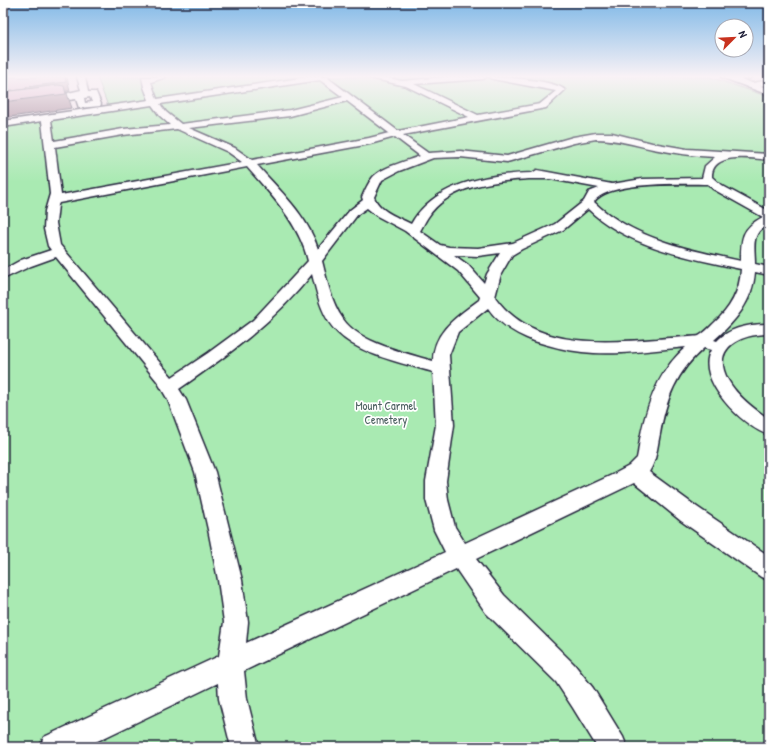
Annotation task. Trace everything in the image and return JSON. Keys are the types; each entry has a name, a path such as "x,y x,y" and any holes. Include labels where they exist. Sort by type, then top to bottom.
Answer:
{"street":[{"path":"3,119 74,112"},
{"path":"161,112 165,117 178,126 236,153 249,164 301,226 311,245 317,274 330,308 343,329 358,340 370,345 441,369"},
{"path":"50,145 112,133 230,121 294,112"},
{"path":"367,112 427,157"},
{"path":"465,112 477,118"},
{"path":"55,200 375,140 396,134 510,112"},
{"path":"3,124 42,116"},
{"path":"42,116 50,145 56,194 50,210 51,237 58,252 154,365 169,387 176,400 204,472 230,580 236,622 231,663 231,677 233,699 245,747"},
{"path":"711,344 686,342 618,347 583,347 558,343 532,334 513,325 497,312 478,284 463,268 414,231 381,214 369,201 369,192 372,184 378,178 394,169 439,154 507,159 579,138 601,135 618,137 667,150 729,156 769,156"},
{"path":"709,181 707,173 711,165 717,159 729,156"},
{"path":"507,159 522,168 547,176 612,187"},
{"path":"414,231 427,208 438,200 459,190 496,179 547,176"},
{"path":"438,249 473,252 501,250 517,246 559,227 588,203 589,199 596,193 612,187 660,181 709,181 769,217 751,231 748,240 759,269"},
{"path":"169,387 214,357 258,324 304,275 354,212 369,201"},
{"path":"588,203 612,222 650,240 694,254 759,269"},
{"path":"517,246 507,253 498,266 491,282 488,299 482,307 452,329 447,337 441,355 445,410 436,481 437,500 445,530 460,556 496,604 565,673 583,698 613,747"},
{"path":"3,275 26,262 58,252"},
{"path":"711,344 719,329 738,304 745,289 759,269"},
{"path":"54,747 635,472 644,464 647,456 655,415 663,388 676,365 685,355 711,344 725,341 737,334 769,329"},
{"path":"711,344 717,353 716,367 723,385 738,404 769,428"},
{"path":"635,472 690,514 769,570"}],"green space":[{"name":"Mount Carmel Cemetery","path":"66,112 769,112 769,747 3,747 3,121"}]}
